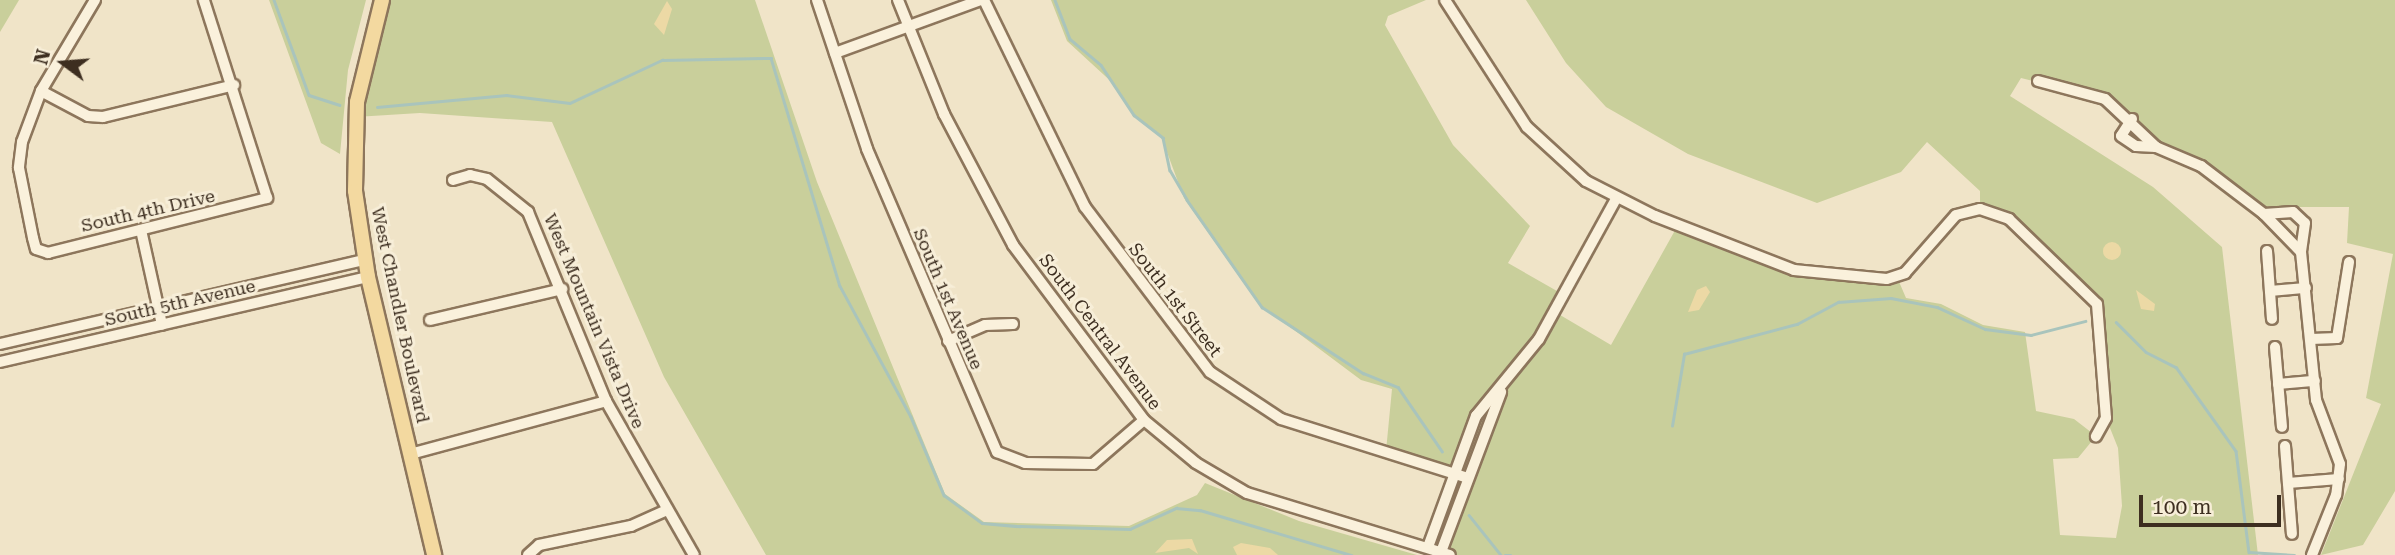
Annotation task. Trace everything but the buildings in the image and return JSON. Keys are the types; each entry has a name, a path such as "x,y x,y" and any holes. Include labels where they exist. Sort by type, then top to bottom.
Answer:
{"main road":[{"name":"West Chandler Boulevard","path":"382,0 356,109 355,191 365,260 434,555"}],"street":[{"path":"94,0 41,91 103,117 234,85 204,0"},
{"name":"South 1st Avenue","path":"817,0 867,149 981,425 997,452 1010,460 1093,464 1144,420"},
{"name":"South Central Avenue","path":"898,0 964,155 1013,244 1144,420 1196,463 1247,493 1446,553"},
{"path":"835,53 982,0"},
{"name":"South 1st Street","path":"982,0 1085,207 1210,372 1281,419 1468,478"},
{"path":"1445,0 1527,127 1616,199 1829,278 1897,278 1956,215 1994,211 2097,304 2106,418 2095,436"},
{"path":"2038,80 2095,93 2132,120 2157,147"},
{"name":"South 4th Drive","path":"41,91 19,169 36,249 48,253 267,198 234,85"},
{"path":"2132,120 2121,136 2136,146 2157,147 2200,166 2264,214 2301,252"},
{"name":"West Mountain Vista Drive","path":"453,180 470,175 487,179 517,201 536,224 606,401 664,511 694,555"},
{"path":"1428,547 1476,416 1539,339 1616,199"},
{"path":"2264,214 2301,216 2301,252 2315,381 2339,479 2313,554"},
{"path":"141,230 162,325"},
{"path":"2267,251 2272,319"},
{"name":"South 5th Avenue","path":"0,344 365,260"},
{"path":"2311,339 2337,338 2349,262"},
{"name":"South 5th Avenue","path":"0,362 369,276"},
{"path":"2270,291 2306,288"},
{"path":"430,320 562,289"},
{"path":"948,341 985,325 1013,324"},
{"path":"2275,348 2282,427"},
{"path":"2278,384 2315,381"},
{"path":"1446,553 1468,478 1505,383"},
{"path":"410,454 606,401"},
{"path":"2285,446 2292,534"},
{"path":"2288,483 2339,479"},
{"path":"528,554 664,511"}],"green space":[{"path":"0,0 19,0 0,32"},
{"path":"269,0 366,0 348,70 340,154 321,143"},
{"path":"382,0 755,0 817,182 945,494 984,522 1129,526 1197,495 1205,483 1299,521 1417,555 766,555 664,377 552,122 420,113 355,117"},
{"path":"1051,0 1426,0 1388,16 1385,25 1453,145 1530,226 1508,263 1564,295 1555,312 1611,345 1678,225 1783,265 1897,277 1906,298 1941,304 1983,325 2025,332 2036,411 2074,419 2096,436 2078,458 2053,459 2060,535 2116,538 2122,506 2118,448 2106,418 2097,304 2009,219 1980,209 1980,191 1927,142 1901,172 1817,203 1688,154 1606,107 1566,63 1526,0 2395,0 2395,491 2363,545 2321,555 2381,404 2366,398 2393,254 2347,243 2349,207 2249,207 2200,166 2156,147 2105,99 2021,78 2010,96 2153,187 2222,247 2258,555 1432,555 1461,476 1386,451 1392,389 1361,380 1258,303 1184,198 1161,136 1133,114 1116,86 1067,41"}],"sand":[{"path":"667,1 672,9 664,35 654,24"},
{"path":"2112,242 2118,245 2121,251 2118,257 2112,260 2106,257 2103,251 2106,245"},
{"path":"1706,286 1710,292 1699,310 1688,312 1697,290"},
{"path":"2136,290 2155,304 2154,311 2141,309"},
{"path":"1192,539 1198,554 1189,548 1155,553 1167,540"},
{"path":"1241,543 1270,548 1278,555 1237,555 1233,547"}],"waterway":[{"path":"274,0 309,95 339,105"},
{"path":"1055,0 1070,39 1101,65 1134,115 1163,138 1170,170 1187,200 1262,307 1363,373 1398,387 1442,451"},
{"path":"377,107 506,95 570,103 662,60 771,58 840,286 911,417 944,495 982,523 1020,526 1130,529 1176,508 1200,510 1351,555"},
{"path":"1672,426 1684,354 1797,324 1838,302 1891,298 1937,307 1985,329 2031,335 2085,321"},
{"path":"2116,322 2146,352 2176,367 2236,451 2249,552 2294,555"},
{"path":"1469,515 1501,555"},
{"path":"1505,555 1511,555"}]}
